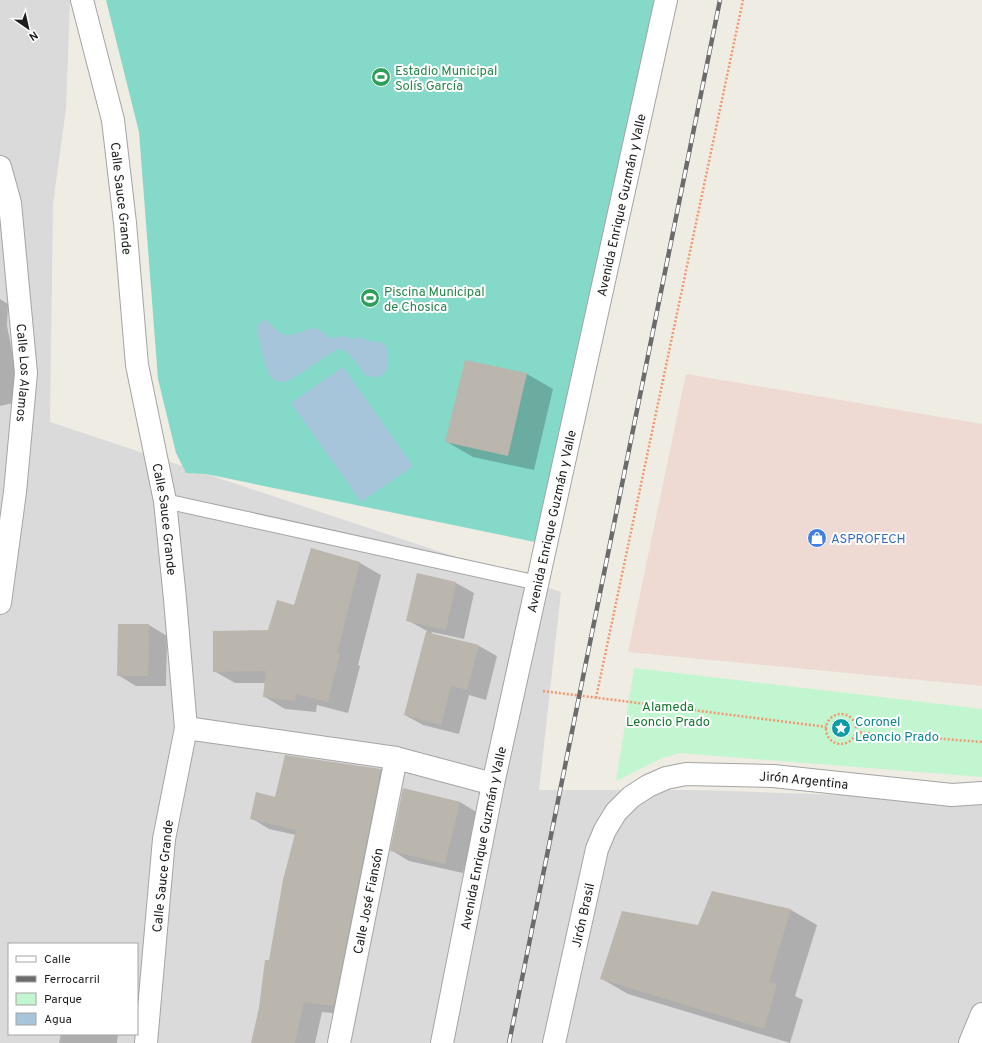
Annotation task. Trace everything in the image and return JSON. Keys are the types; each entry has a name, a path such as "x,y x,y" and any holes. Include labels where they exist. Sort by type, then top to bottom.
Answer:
{"street":[{"name":"Calle Sauce Grande","path":"82,0 113,120 125,223 137,365 165,501 186,728 164,839 146,1043"},
{"name":"Avenida Enrique Guzmán y Valle","path":"442,1043 493,784 666,0"},
{"name":"Calle Los Alamos","path":"0,167 10,203 26,374 15,492 0,603"},
{"path":"186,728 396,758 493,784"},
{"name":"Calle José Fiansón","path":"339,1043 396,758"},
{"name":"Jirón Argentina","path":"631,797 648,786 666,778 686,774 773,776 952,795 982,793"},
{"name":"Jirón Brasil","path":"554,1043 597,849 605,830 616,812 631,797"},
{"path":"970,1043 982,1014"}],"lane":[{"path":"165,501 538,583"}],"path":[{"path":"596,698 743,0"},
{"path":"514,688 826,727"},
{"path":"844,714 851,718 856,724 856,732 853,740 847,744 838,745 831,741 826,735 826,727 830,720 836,715 844,714"},
{"path":"856,732 982,742"}],"shaded area":[{"path":"0,0 70,0 66,109 53,204 50,422 561,592 539,790 700,790 982,800 982,1043 0,1043"},
{"name":"Piscina Municipal de Chosica","path":"106,0 655,0 535,542 206,474 186,473 176,453 158,379 139,132"},
{"name":"ASPROFECH","path":"686,374 982,424 982,686 628,652"}],"green space":[{"name":"Alameda Leoncio Prado","path":"634,668 982,709 982,777 680,753 662,758 616,781"}],"water":[{"path":"266,320 282,334 286,335 296,334 315,328 330,338 345,336 352,339 359,337 369,341 384,343 388,353 387,368 385,372 376,377 366,376 351,357 344,350 339,348 290,380 277,382 267,370 258,337 260,322"},
{"path":"343,367 413,466 361,502 291,403"}],"building":[{"path":"465,360 527,373 508,456 445,442"},
{"path":"311,548 360,562 337,653 340,654 328,702 296,694 295,701 263,697 266,671 213,672 213,631 268,630 277,600 294,605"},
{"path":"417,573 456,582 446,630 406,621"},
{"path":"118,624 149,624 148,676 117,676"},
{"path":"426,632 479,645 467,690 451,686 441,725 404,715"},
{"path":"285,755 381,769 334,1006 304,1002 295,1043 251,1043 259,1008 265,960 269,960 283,880 296,830 250,819 256,792 275,797"},
{"path":"403,788 460,802 445,864 390,851"},
{"path":"712,891 791,909 769,982 777,984 764,1029 600,979 622,911 698,925"}],"railway":[{"path":"509,1043 720,0"}],"place":[{"name":"Estadio Municipal Solís García","path":"381,77"},
{"name":"Piscina Municipal de Chosica","path":"370,298"},
{"name":"ASPROFECH","path":"817,538"},
{"name":"Coronel Leoncio Prado","path":"841,728"}]}
